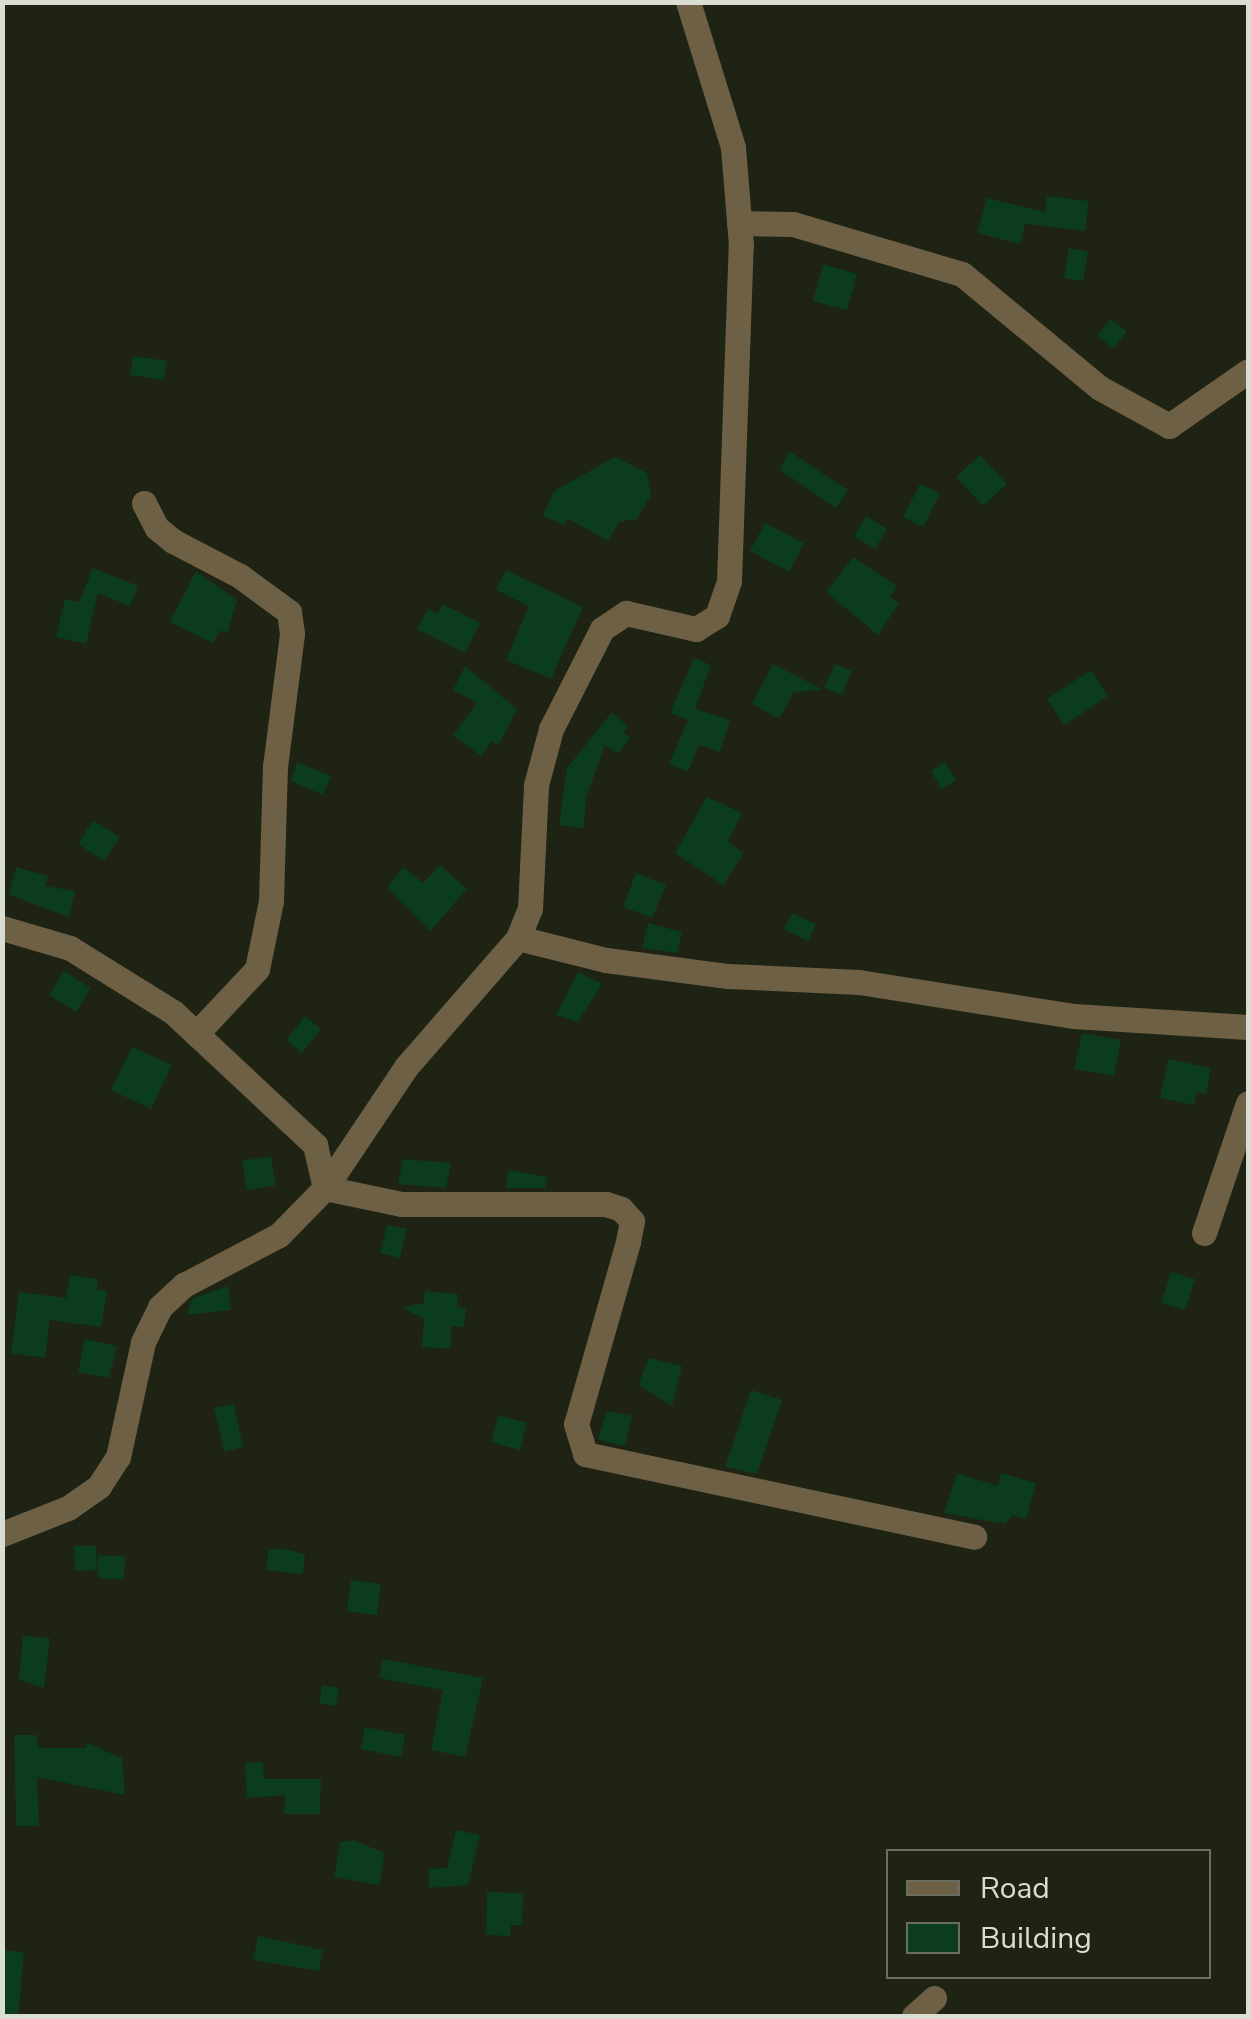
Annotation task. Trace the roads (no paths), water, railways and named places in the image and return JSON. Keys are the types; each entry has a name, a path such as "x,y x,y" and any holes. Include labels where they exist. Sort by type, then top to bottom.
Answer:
{"street":[{"path":"2,1534 68,1508 99,1486 118,1457 143,1342 160,1307 184,1286 278,1235 325,1188 406,1068 518,938 530,909 536,786 550,729 580,662 602,629 626,614 696,629 717,616 729,581 739,224 733,147 688,2"},
{"path":"739,224 793,224 962,274 1100,388 1169,426 1248,371"},
{"path":"144,502 165,534 240,576 289,612 292,634 275,766 271,901 257,969 196,1034"},
{"path":"2,928 70,948 143,990 316,1145 325,1188"},
{"path":"518,938 606,960 728,976 913,987 1064,1015 1248,1027"},
{"path":"1204,1233 1248,1104"},
{"path":"325,1188 401,1204 606,1204 621,1210 632,1221 628,1242 576,1424 585,1454 974,1536"},
{"path":"914,2016 934,1998"}]}
